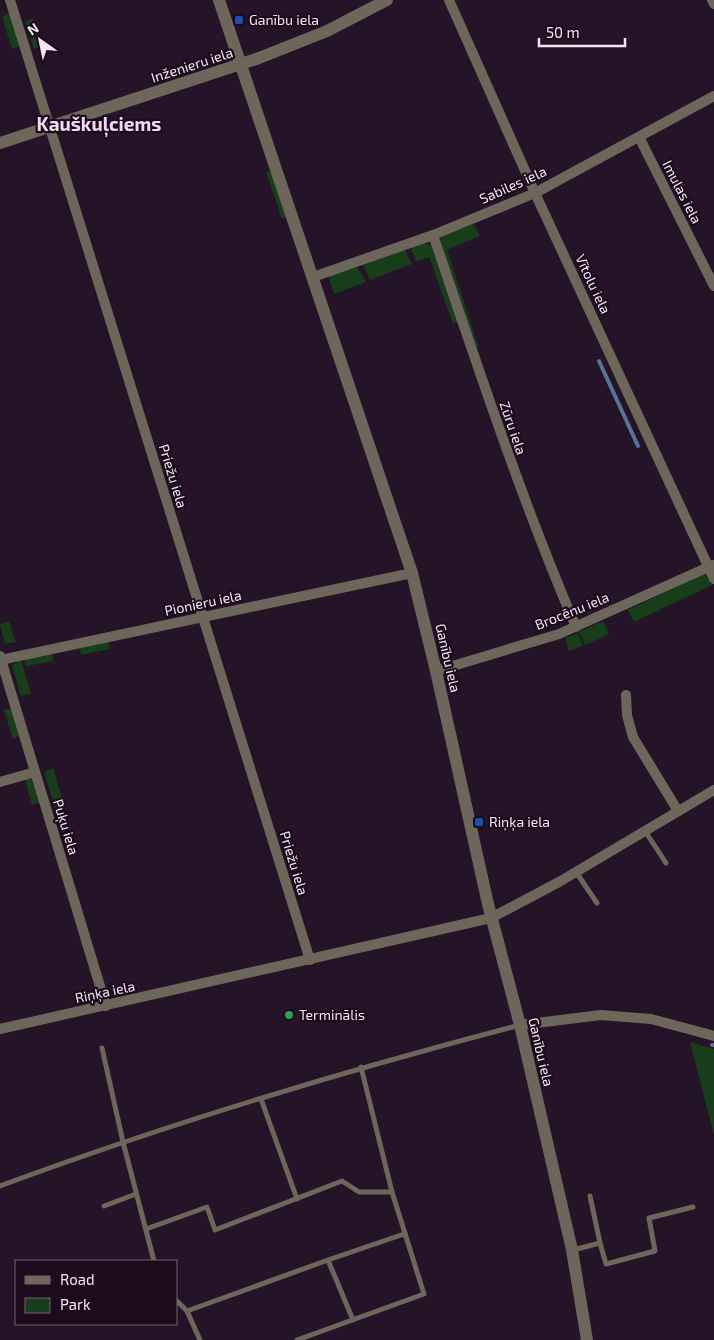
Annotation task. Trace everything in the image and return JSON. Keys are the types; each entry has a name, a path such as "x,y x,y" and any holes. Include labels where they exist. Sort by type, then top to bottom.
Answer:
{"street":[{"name":"Priežu iela","path":"10,0 310,960"},
{"name":"Ganību iela","path":"220,0 412,573 436,671 491,918 520,1025 572,1250 587,1340"},
{"name":"Inženieru iela","path":"0,143 241,64 327,31 388,0"},
{"name":"Vītolu iela","path":"449,0 535,193 711,566 714,579"},
{"path":"712,0 714,4"},
{"name":"Sabiles iela","path":"313,277 433,235 535,193 714,96"},
{"name":"Imulas iela","path":"639,137 714,286"},
{"name":"Zūru iela","path":"433,235 513,470 576,627"},
{"name":"Brocēnu iela","path":"436,671 576,627 711,566"},
{"name":"Pionieru iela","path":"0,659 412,573"},
{"name":"Puķu iela","path":"0,659 106,1006"},
{"path":"626,695 627,715 633,737 678,811"},
{"path":"0,782 35,772"},
{"name":"Riņķa iela","path":"0,1028 106,1006 491,918 576,872 714,790"},
{"path":"520,1025 601,1015 651,1019 714,1036"}],"lane":[{"path":"645,831 666,863"},
{"path":"576,872 597,903"},
{"path":"0,1186 123,1142 361,1067 520,1025"},
{"path":"102,1048 123,1142 154,1260"},
{"path":"297,1340 424,1294 392,1192 361,1067"},
{"path":"261,1099 297,1199"},
{"path":"146,1229 207,1207 215,1230 342,1181 359,1192 392,1192"},
{"path":"104,1206 136,1194"},
{"path":"590,1196 606,1264 655,1251 649,1218 693,1206"},
{"path":"187,1311 404,1234"},
{"path":"572,1250 600,1243"},
{"path":"328,1260 352,1320"},
{"path":"178,1302 187,1311 200,1340"}],"green space":[{"path":"10,13 21,46 12,49 2,16"},
{"path":"33,18 42,46 34,49 25,22"},
{"path":"271,171 288,215 282,219 266,172"},
{"path":"474,224 480,236 447,250 479,348 476,346 440,245 440,239 445,234"},
{"path":"421,243 431,246 458,322 453,324 429,257 416,262 411,248"},
{"path":"405,250 412,264 370,280 363,265"},
{"path":"357,267 366,282 334,294 329,278 331,275"},
{"path":"701,575 706,575 712,585 634,622 628,610"},
{"path":"9,621 16,642 5,644 0,624"},
{"path":"603,621 609,634 585,645 579,632"},
{"path":"578,633 583,646 569,651 565,638"},
{"path":"108,642 110,649 81,655 80,648"},
{"path":"52,654 54,661 26,666 24,659"},
{"path":"21,660 31,693 21,696 12,665"},
{"path":"13,708 21,735 13,739 4,710"},
{"path":"53,768 65,809 56,811 44,772"},
{"path":"25,779 34,779 41,801 32,805"},
{"path":"690,1042 714,1049 714,1135"}],"waterway":[{"path":"599,361 638,446"}],"place":[{"name":"Ganību iela","path":"239,20"},
{"name":"Riņķa iela","path":"479,822"},
{"name":"Terminālis","path":"289,1015"}],"district":[{"name":"Kauškuļciems","path":"99,124"}]}
